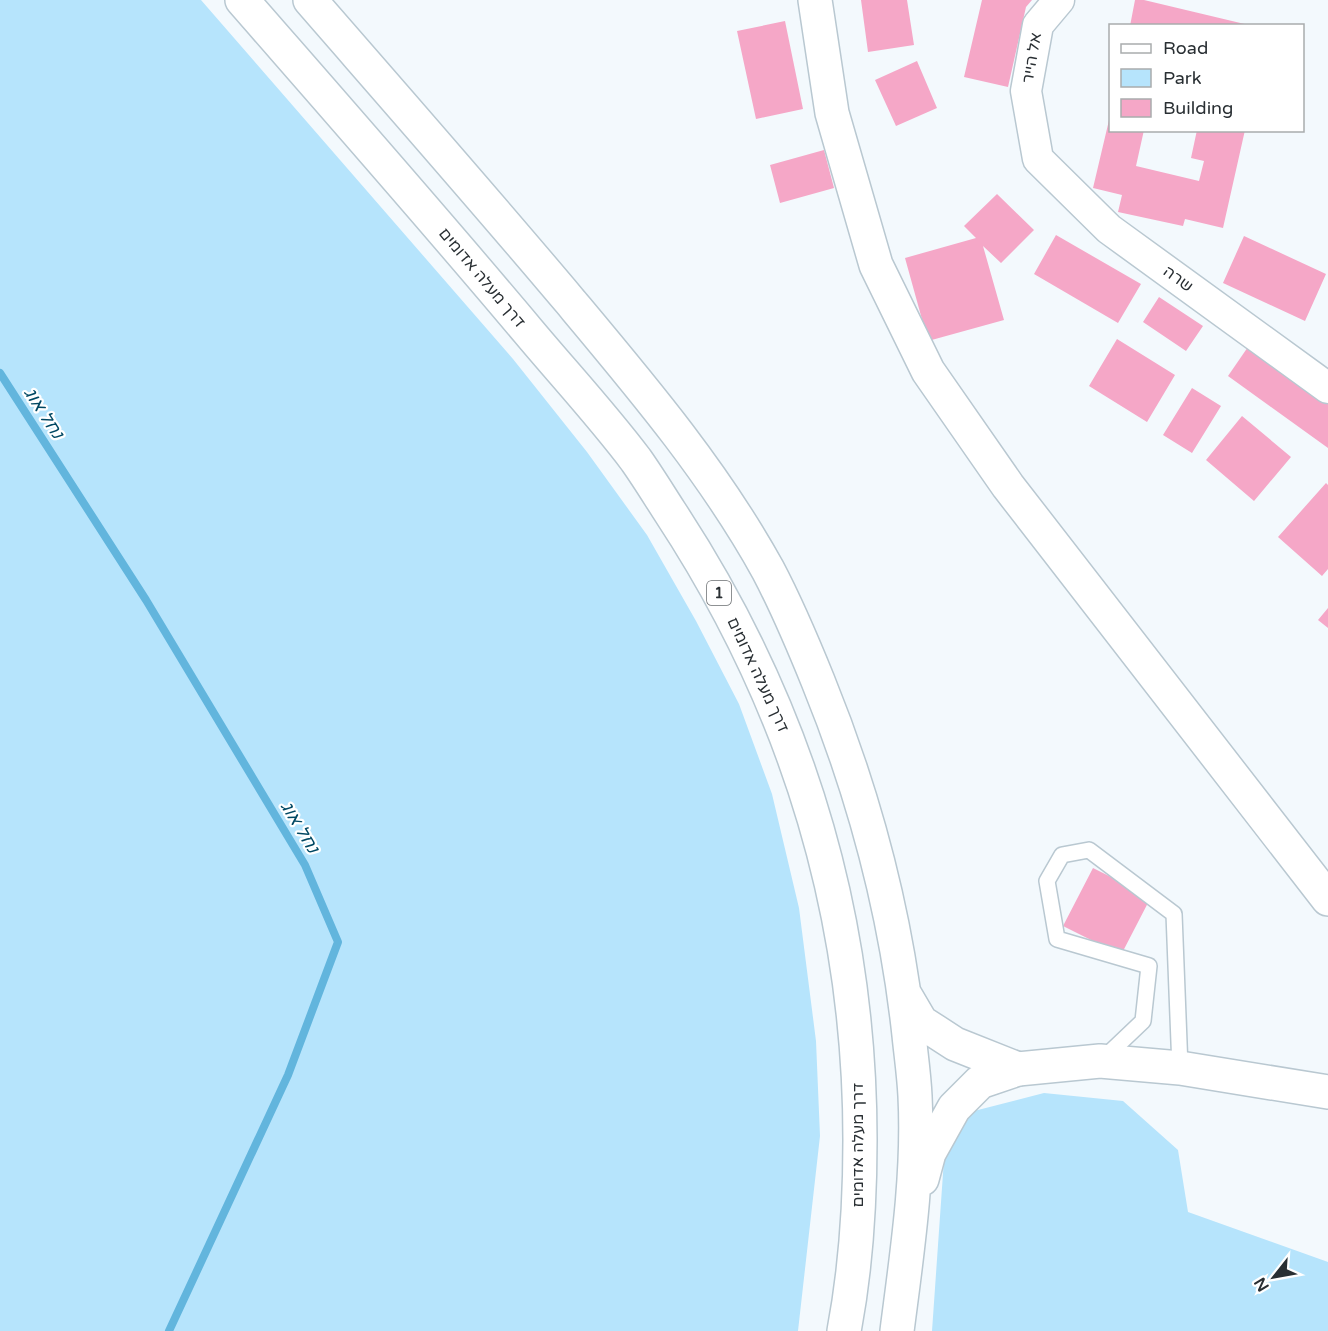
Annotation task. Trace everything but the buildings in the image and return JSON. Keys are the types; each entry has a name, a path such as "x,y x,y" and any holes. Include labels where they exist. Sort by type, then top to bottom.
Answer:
{"main road":[{"name":"דרך מעלה אדומים","path":"242,0 464,255 636,460 699,556 755,660 790,746 822,843 843,936 855,1030 860,1112 860,1200 852,1288 844,1331"},
{"path":"310,0 507,226 651,397 718,489 768,570 804,646 839,733 867,823 893,926 904,992 915,1096 913,1206 897,1331"},
{"path":"815,0 832,113 876,265 928,371 1008,486 1328,899"},
{"path":"904,992 921,1022 955,1044 1018,1069"},
{"path":"913,1206 929,1154 954,1108 980,1082 1018,1069 1100,1061 1180,1068 1328,1092"}],"street":[{"name":"אל הייר","path":"1038,159 1026,91 1038,26 1059,0"},
{"name":"שרה","path":"1038,159 1109,229 1328,388"}],"lane":[{"path":"1100,1061 1143,1021 1149,966 1057,939 1047,881 1062,855 1089,850 1174,914 1180,1068"}],"green space":[{"path":"0,0 201,0 513,359 587,452 647,535 696,621 739,704 772,794 799,908 816,1041 820,1136 798,1331 0,1331"},
{"path":"1044,1093 1123,1101 1178,1150 1188,1212 1328,1262 1328,1331 932,1331 945,1145 974,1111"}],"waterway":[{"name":"נחל אוג","path":"0,373 146,600 305,865 338,942 288,1075 169,1331"}]}
